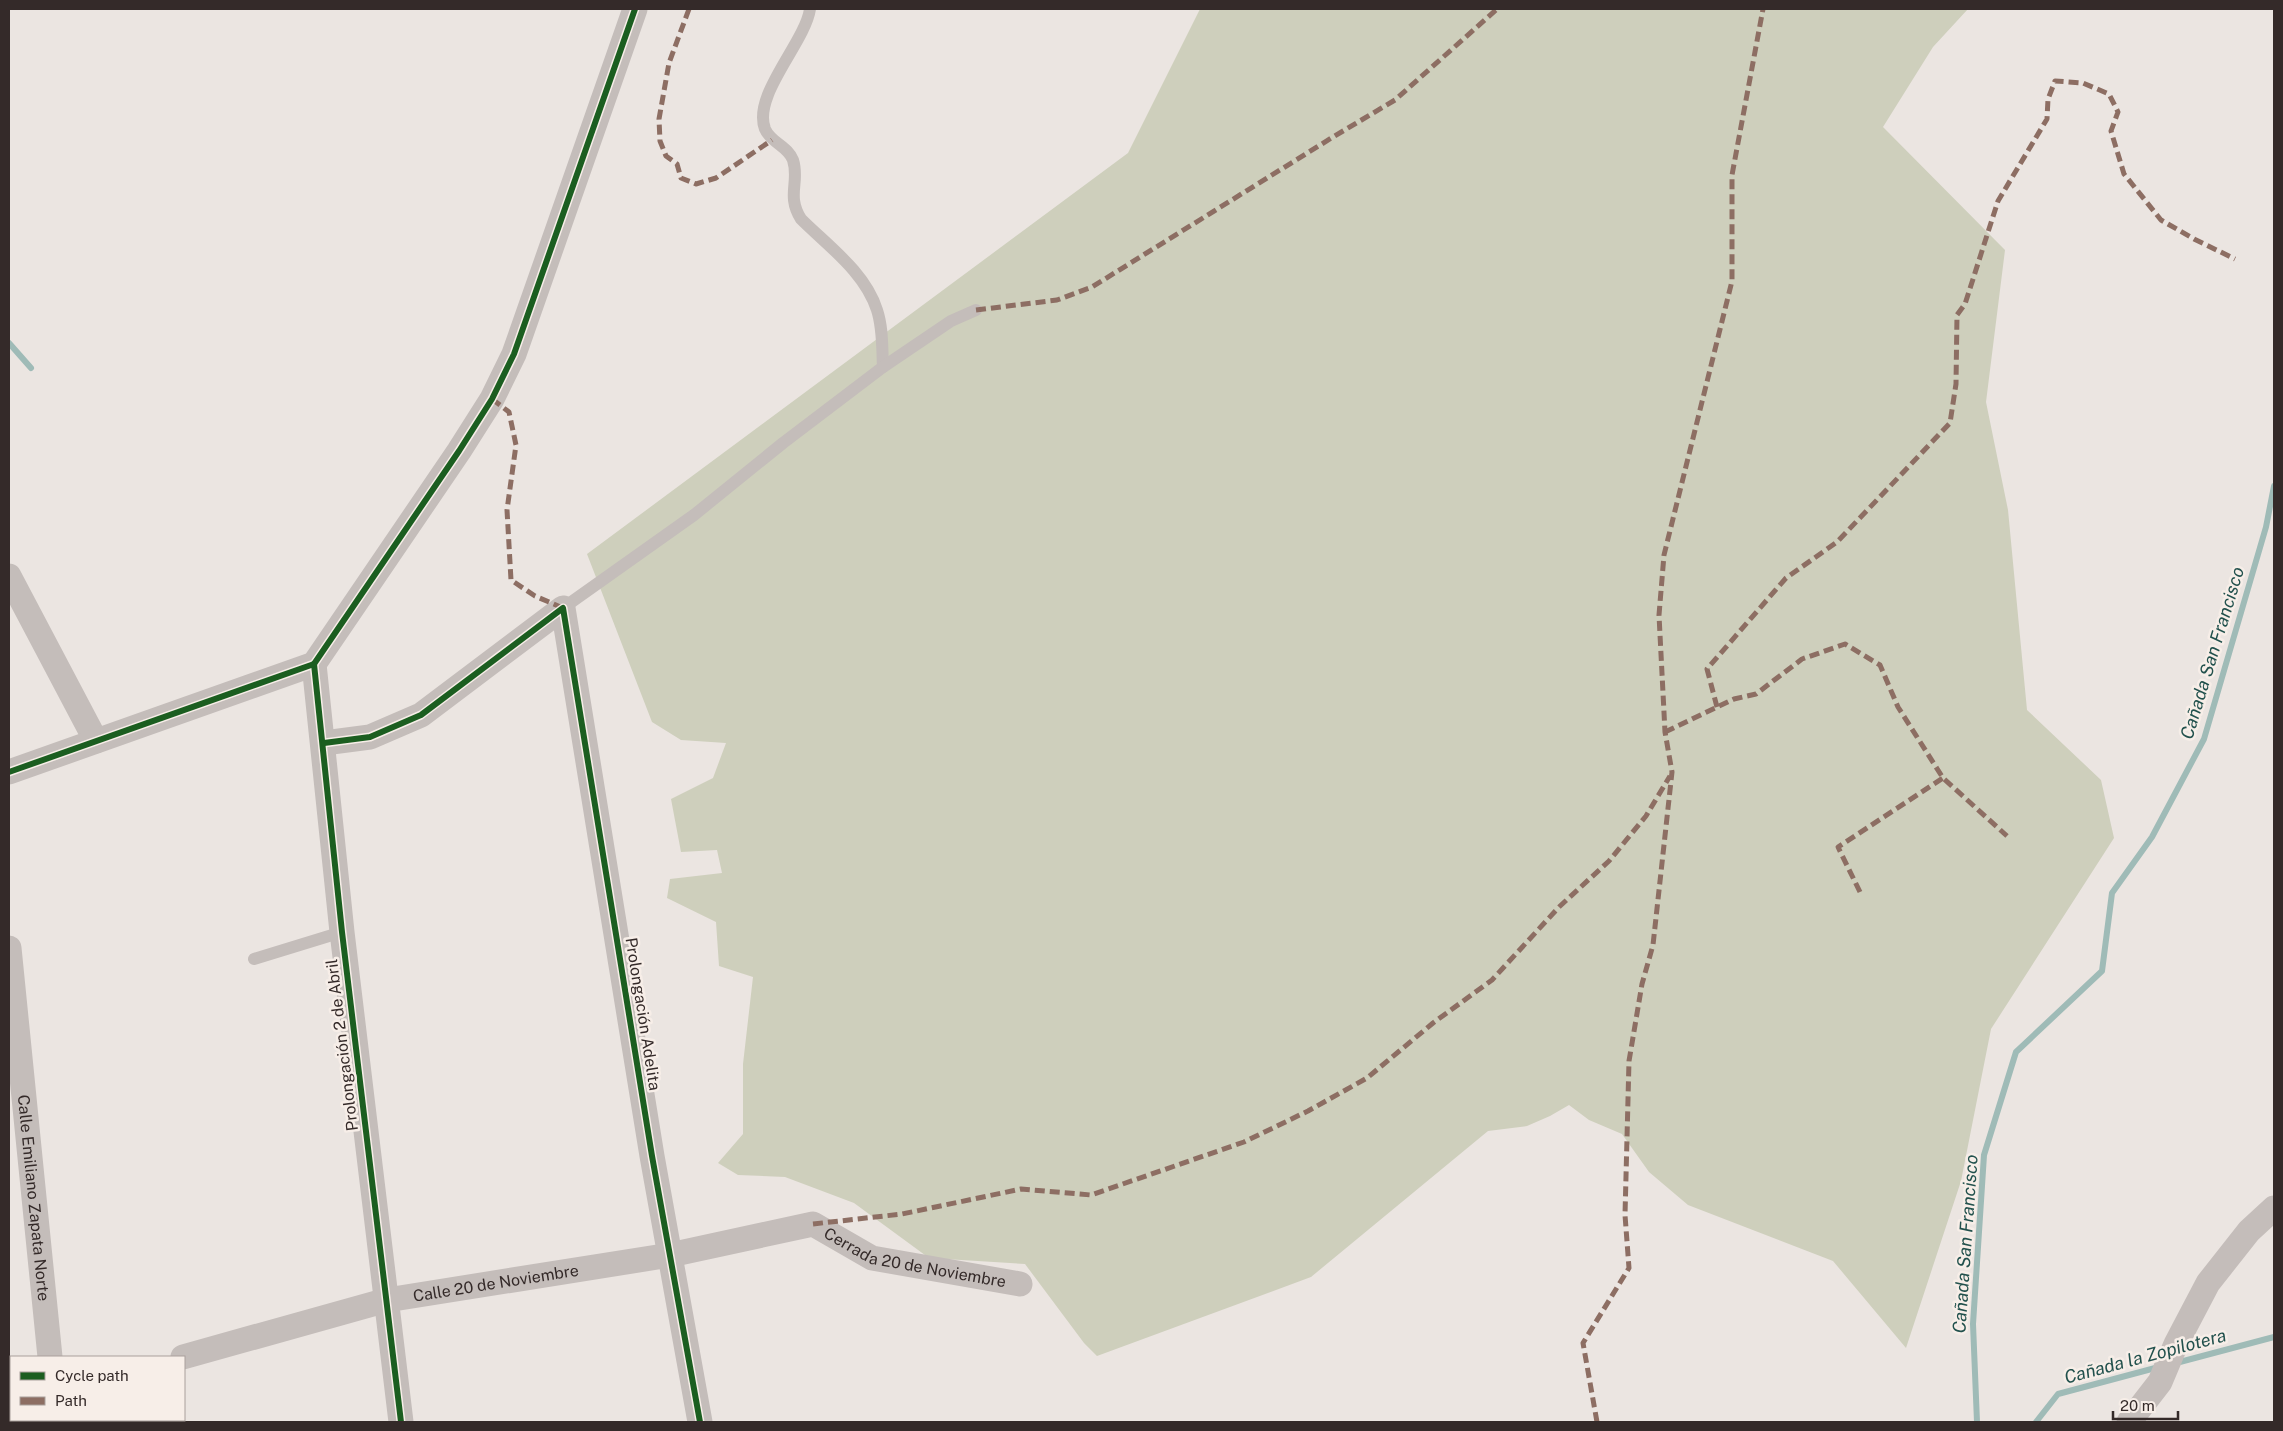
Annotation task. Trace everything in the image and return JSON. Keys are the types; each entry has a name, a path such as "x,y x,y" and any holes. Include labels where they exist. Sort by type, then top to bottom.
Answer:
{"street":[{"path":"9,772 314,664 459,451 492,399 514,354 635,9"},
{"path":"9,576 96,741"},
{"path":"324,744 370,737 421,715 563,608"},
{"name":"Prolongación Adelita","path":"563,608 652,1156 700,1422"},
{"name":"Prolongación 2 de Abril","path":"314,664 324,744 342,932 401,1422"},
{"name":"Calle Emiliano Zapata Norte","path":"9,948 19,1165 50,1356"},
{"path":"2129,1422 2160,1382 2176,1344 2208,1283 2249,1231 2274,1208"},
{"name":"Calle 20 de Noviembre","path":"185,1356 387,1300 670,1255 813,1224"},
{"name":"Cerrada 20 de Noviembre","path":"813,1224 872,1258 1020,1284"}],"lane":[{"path":"810,9 797,40 778,74 765,106 763,119 766,130 772,140 786,149 792,157 795,168 792,198 798,215 857,274 873,299 881,328 883,367"},
{"path":"563,608 694,515 783,443 883,367 951,321 976,310"},
{"path":"254,959 342,932"}],"green space":[{"path":"1200,9 1968,9 1933,47 1883,127 2005,250 1986,402 2008,510 2027,710 2101,780 2114,838 1991,1029 1961,1181 1906,1348 1833,1261 1688,1205 1649,1172 1622,1134 1589,1120 1569,1105 1527,1126 1488,1131 1311,1277 1097,1356 1084,1343 1025,1264 929,1258 854,1203 785,1177 738,1175 718,1163 743,1134 743,1064 753,977 719,966 716,922 667,898 670,879 722,873 717,850 681,852 671,799 713,778 726,743 681,740 652,722 587,554 1128,153"}],"waterway":[{"path":"9,343 31,368"},
{"name":"Cañada San Francisco","path":"1977,1422 1973,1324 1984,1155 2016,1052 2102,971 2112,893 2152,837 2204,739 2266,527 2274,486"},
{"name":"Cañada la Zopilotera","path":"2176,1363 2274,1337"},
{"name":"Cañada la Zopilotera","path":"2036,1422 2058,1394 2159,1367"}],"marked path":[{"path":"689,9 669,63 659,119 660,141 666,156 677,164 681,178 696,184 716,178 772,140"},
{"path":"976,310 1057,300 1092,287 1395,100 1497,9"},
{"path":"1597,1422 1583,1343 1629,1268 1625,1215 1629,1061 1642,984 1653,945 1672,772 1665,732 1659,615 1664,555 1732,281 1732,175 1763,9"},
{"path":"1717,707 1707,669 1786,578 1837,542 1950,423 1956,384 1957,315 1965,304 1998,201 2047,119 2048,99 2055,81 2083,83 2109,94 2118,112 2111,131 2124,174 2161,220 2235,259"},
{"path":"492,399 509,412 516,445 507,510 511,580 535,596 563,608"},
{"path":"1665,732 1734,699 1756,694 1802,659 1845,644 1880,665 1898,707 1943,778 2007,836"},
{"path":"813,1224 902,1214 1021,1189 1091,1195 1244,1142 1308,1111 1367,1078 1433,1023 1492,980 1559,907 1609,861 1646,816 1670,776"},
{"path":"1860,892 1838,847 1943,778"}],"cycle path":[{"path":"9,772 314,664 459,451 492,399 514,354 635,9"},
{"path":"324,743 370,737 421,715 563,608 652,1156 700,1422"},
{"path":"314,664 342,932 401,1422"}]}
